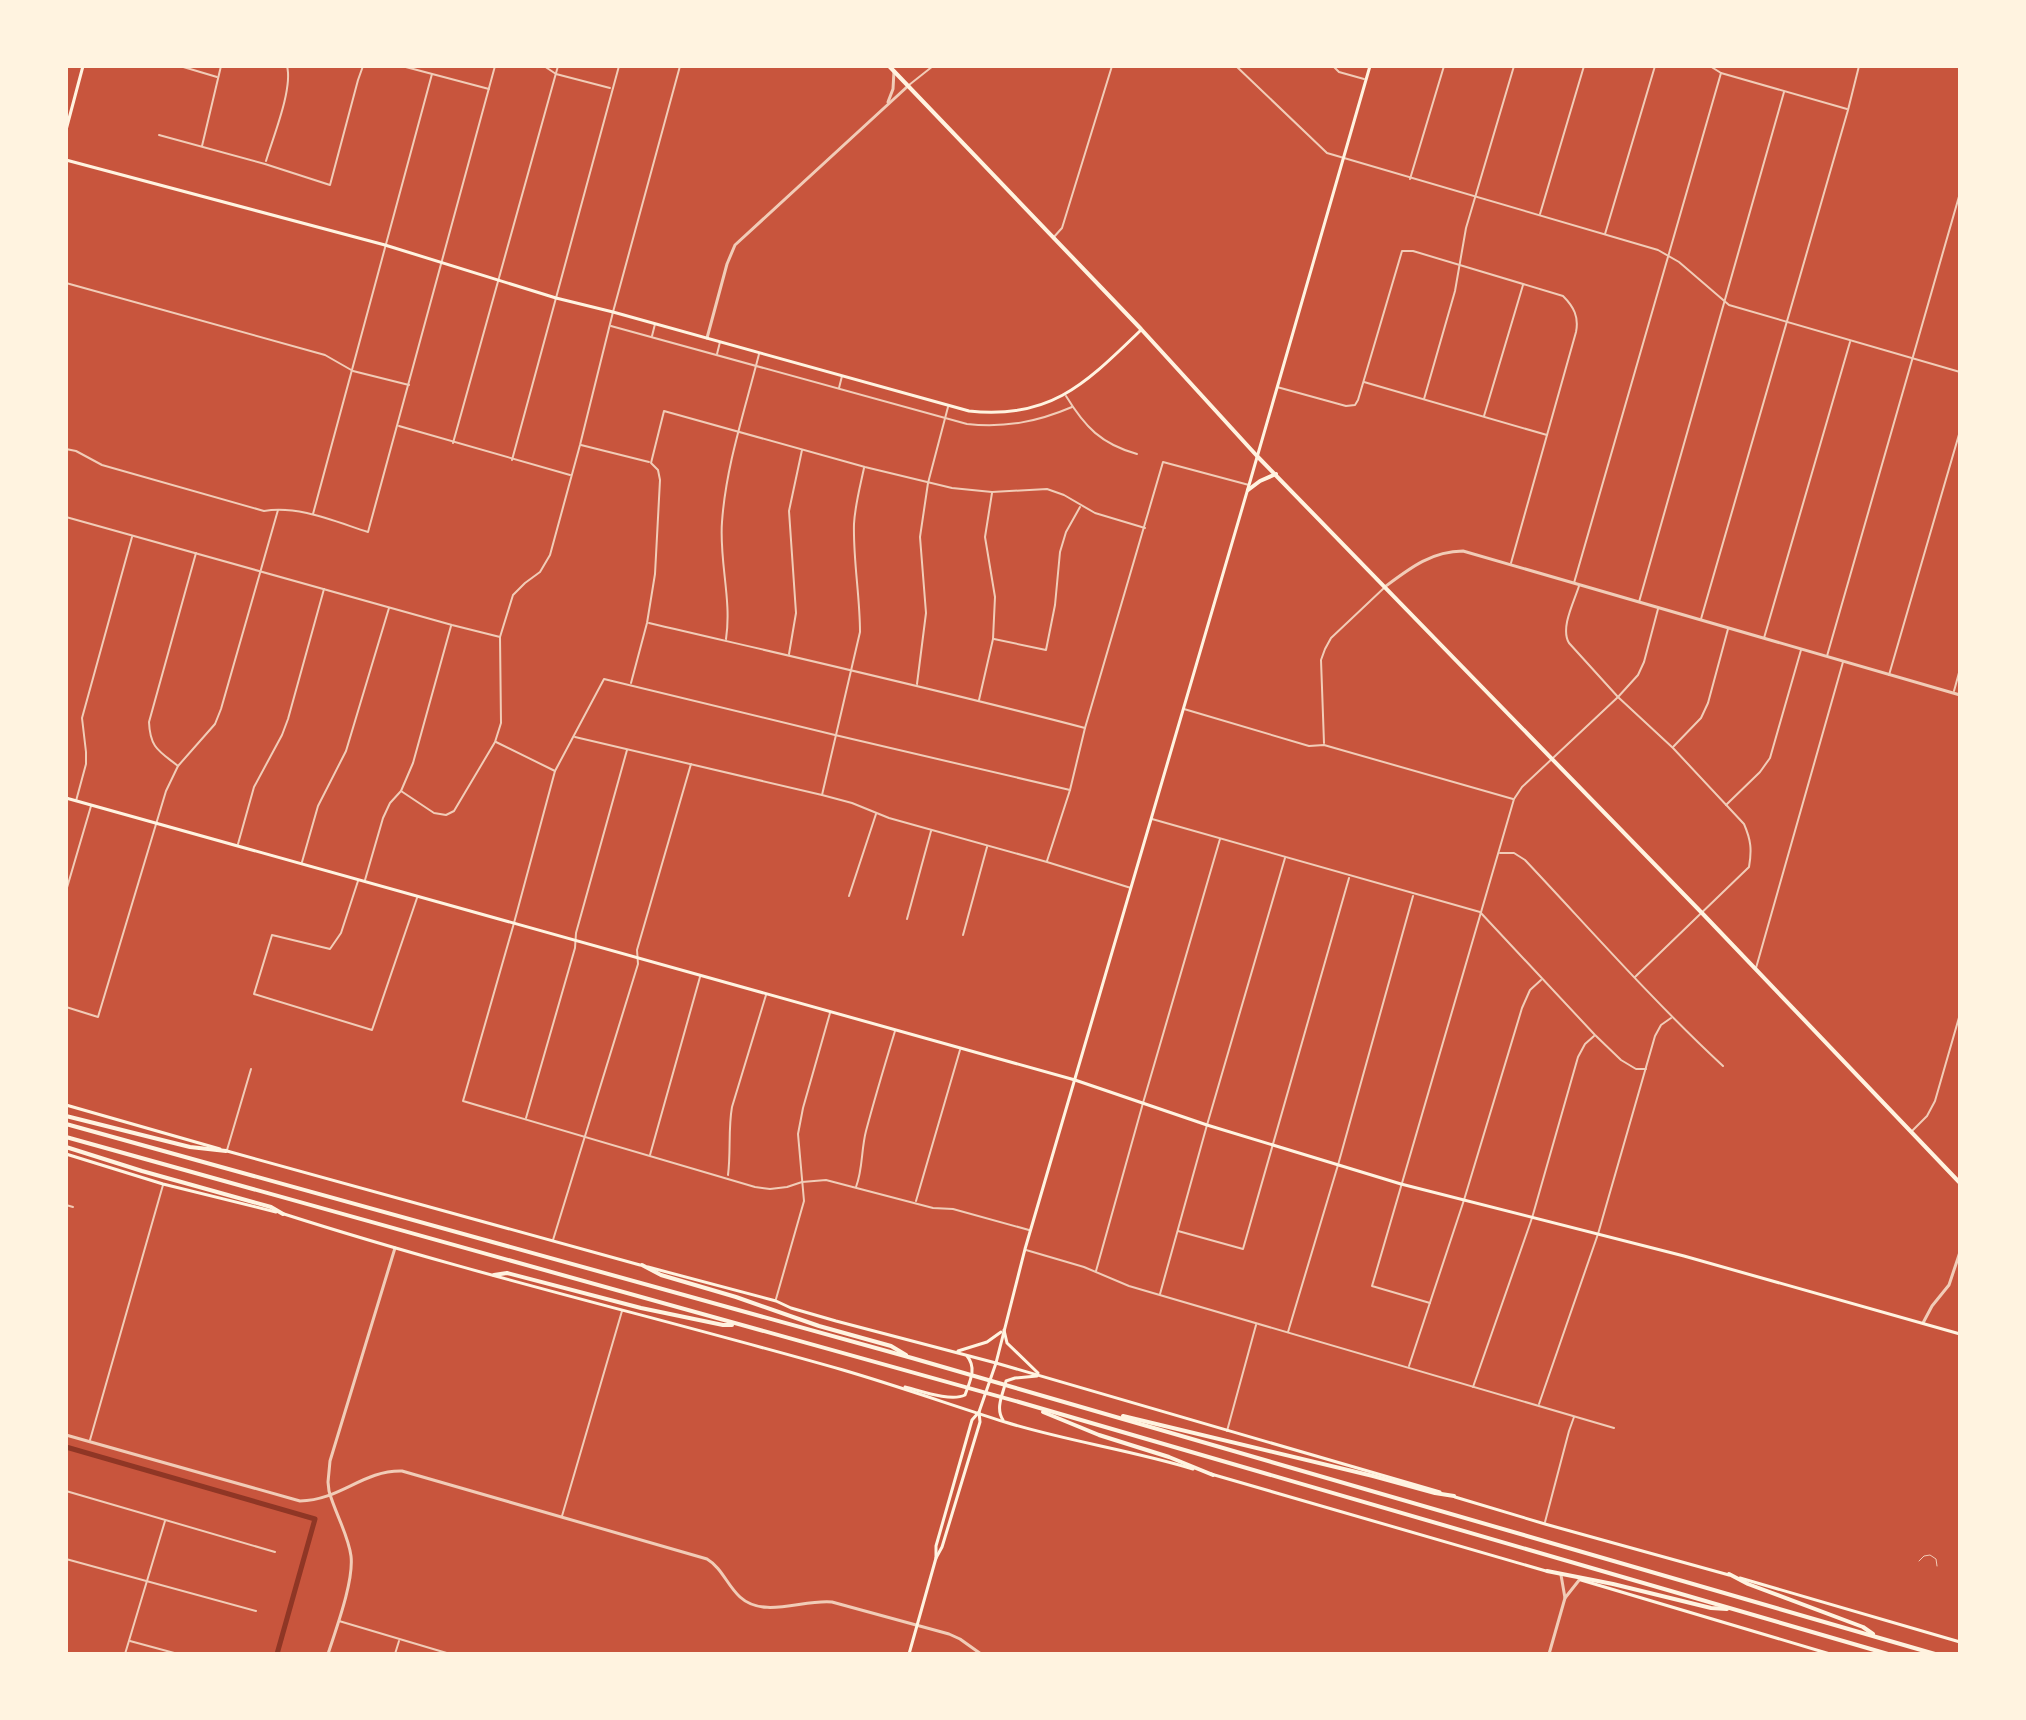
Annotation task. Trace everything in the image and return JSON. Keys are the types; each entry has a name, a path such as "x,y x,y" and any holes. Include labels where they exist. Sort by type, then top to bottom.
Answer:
{"main road":[{"path":"66,130 83,66"},
{"path":"936,1558 936,1546 972,1420 979,1412 996,1363 1025,1249 1370,66"},
{"path":"891,68 1141,329 1257,456 1960,1183"},
{"path":"66,160 385,245 556,298 949,406 985,412 1014,412 1065,395 1090,377 1141,329"},
{"path":"1249,488 1276,474"},
{"path":"66,798 1075,1080 1272,1146 1401,1184 1753,1274 1960,1334"},
{"path":"66,1105 996,1363 1960,1642"},
{"path":"66,1116 190,1147 226,1151"},
{"path":"66,1124 912,1358 1935,1654"},
{"path":"66,1137 1020,1403 1888,1654"},
{"path":"66,1147 271,1207 283,1214"},
{"path":"66,1154 163,1184 283,1214 395,1248 889,1384 1004,1422 1148,1455 1830,1654"},
{"path":"642,1265 661,1275 891,1346 912,1358"},
{"path":"494,1275 507,1273 675,1316 723,1325 738,1324"},
{"path":"955,1352 987,1342 1004,1329"},
{"path":"1004,1329 1007,1343 1041,1376"},
{"path":"889,1384 962,1397 973,1370 967,1356"},
{"path":"1004,1422 999,1416 999,1407 1006,1381 1041,1376"},
{"path":"1020,1403 1213,1475"},
{"path":"1070,1404 1454,1496"},
{"path":"909,1654 980,1422 979,1412"},
{"path":"1547,1571 1711,1608 1741,1611"},
{"path":"1729,1574 1863,1627 1878,1637"}],"street":[{"path":"180,66 218,77"},
{"path":"202,146 221,66"},
{"path":"265,164 288,87 287,66"},
{"path":"159,135 330,185 363,66"},
{"path":"402,66 489,89"},
{"path":"66,449 102,465 264,511 278,508 368,532 495,66"},
{"path":"544,66 556,74 612,89"},
{"path":"453,443 558,66"},
{"path":"512,460 619,66"},
{"path":"401,791 434,813 446,815 454,811 495,742 501,723 500,637 513,595 540,572 550,555 680,66"},
{"path":"707,339 735,245 886,105 933,66"},
{"path":"1053,238 1062,228 1112,66"},
{"path":"1236,66 1327,153 1658,250 1736,308 1960,372"},
{"path":"1333,66 1339,72 1366,80"},
{"path":"1410,179 1444,66"},
{"path":"1424,399 1455,291 1463,241 1514,66"},
{"path":"1540,217 1584,66"},
{"path":"1604,235 1655,66"},
{"path":"1710,66 1721,73 1848,110"},
{"path":"1701,620 1859,66"},
{"path":"886,105 893,89 891,68"},
{"path":"1635,977 1749,867 1752,851 1744,824 1673,748 1618,697 1565,637 1668,255 1721,73"},
{"path":"312,515 432,74"},
{"path":"1639,602 1784,92"},
{"path":"1827,656 1960,193"},
{"path":"1277,387 1346,406 1355,405 1402,251 1413,251 1563,296 1574,309 1578,321 1576,332 1510,565"},
{"path":"66,283 325,355 353,371 409,385"},
{"path":"1484,416 1523,284"},
{"path":"652,337 655,324"},
{"path":"610,325 967,424 1008,425 1040,420 1072,407"},
{"path":"1764,638 1850,341"},
{"path":"716,355 720,342"},
{"path":"725,641 729,618 721,527 725,485 760,353"},
{"path":"839,389 842,376"},
{"path":"1363,382 1547,435"},
{"path":"1065,395 1085,425 1110,445 1137,454"},
{"path":"917,685 926,613 920,537 928,483 949,406"},
{"path":"651,463 664,411 928,483 968,491 1047,489 1106,517 1145,528"},
{"path":"398,426 570,476"},
{"path":"1889,675 1960,431"},
{"path":"580,445 651,463 658,470 655,574 647,623 631,685"},
{"path":"788,656 796,613 789,511 802,449"},
{"path":"1047,862 1163,462 1249,488"},
{"path":"822,795 860,632 854,527 865,467"},
{"path":"979,701 993,639 995,597 985,537 992,492"},
{"path":"993,639 1046,650 1055,605 1060,552 1066,532 1080,506"},
{"path":"66,1007 98,1017 166,791 178,766 215,724 218,716 278,508"},
{"path":"66,517 500,637"},
{"path":"76,801 86,764 82,718 132,535"},
{"path":"1324,745 1321,660 1331,638 1386,586 1416,563 1450,551 1463,551 1960,695"},
{"path":"178,766 153,747 149,722 196,552"},
{"path":"237,846 254,787 288,719 324,588"},
{"path":"302,864 318,806 346,751 389,607"},
{"path":"1430,1303 1372,1286 1514,799 1522,787 1638,675 1658,607"},
{"path":"647,623 917,685 1085,728"},
{"path":"365,882 383,818 390,803 401,791 413,763 452,625"},
{"path":"1673,748 1701,718 1708,703 1728,628"},
{"path":"1726,805 1770,758 1801,649"},
{"path":"1755,970 1844,661"},
{"path":"1953,693 1960,669"},
{"path":"1031,1231 953,1209 933,1208 826,1180 770,1189 755,1187 463,1101 555,771 604,679 1070,790"},
{"path":"1183,709 1309,746 1324,745 1514,799"},
{"path":"573,736 852,803 931,830 1131,888"},
{"path":"495,742 555,771"},
{"path":"526,1119 627,749"},
{"path":"553,1241 638,964 637,950 691,764"},
{"path":"66,891 91,805"},
{"path":"849,896 876,813"},
{"path":"1151,819 1480,912 1621,1060 1636,1069 1646,1069"},
{"path":"907,919 931,830"},
{"path":"1095,1273 1221,838"},
{"path":"963,935 988,846"},
{"path":"1498,852 1514,853 1525,860 1671,1018 1723,1066"},
{"path":"1160,1295 1286,857"},
{"path":"1178,1231 1243,1249 1350,877"},
{"path":"359,880 341,933 330,949 272,935 254,994 372,1030 417,896"},
{"path":"1288,1333 1413,895"},
{"path":"650,1157 700,976"},
{"path":"1409,1368 1522,1008 1530,990 1542,980"},
{"path":"728,1177 732,1107 766,994"},
{"path":"776,1301 804,1201 798,1134 830,1012"},
{"path":"1911,1133 1927,1116 1935,1101 1960,1014"},
{"path":"1538,1405 1598,1234 1655,1036 1661,1025 1671,1018"},
{"path":"856,1188 867,1130 895,1030"},
{"path":"1473,1387 1532,1218 1578,1057 1585,1044 1595,1035"},
{"path":"915,1203 960,1048"},
{"path":"226,1151 251,1069"},
{"path":"89,1441 163,1184"},
{"path":"66,1205 73,1207"},
{"path":"328,1654 351,1571 351,1557 328,1482 330,1461 395,1248"},
{"path":"1025,1249 1084,1267 1129,1286 1614,1428"},
{"path":"1923,1323 1949,1285 1960,1252"},
{"path":"562,1517 623,1310"},
{"path":"1227,1431 1256,1324"},
{"path":"1545,1524 1575,1415"},
{"path":"66,1435 300,1501 331,1496 375,1475 402,1471 707,1559 742,1599 760,1607 823,1601 949,1634 981,1654"},
{"path":"66,1491 275,1552"},
{"path":"125,1654 165,1520"},
{"path":"66,1559 256,1611"},
{"path":"1561,1575 1565,1598"},
{"path":"1549,1654 1565,1598 1580,1579"},
{"path":"338,1621 450,1654"},
{"path":"395,1654 399,1640"},
{"path":"129,1641 178,1654"}],"lane":[{"path":"1919,1561 1930,1555 1936,1559 1937,1566"}],"waterway":[{"path":"66,1447 315,1519 277,1654"}]}
